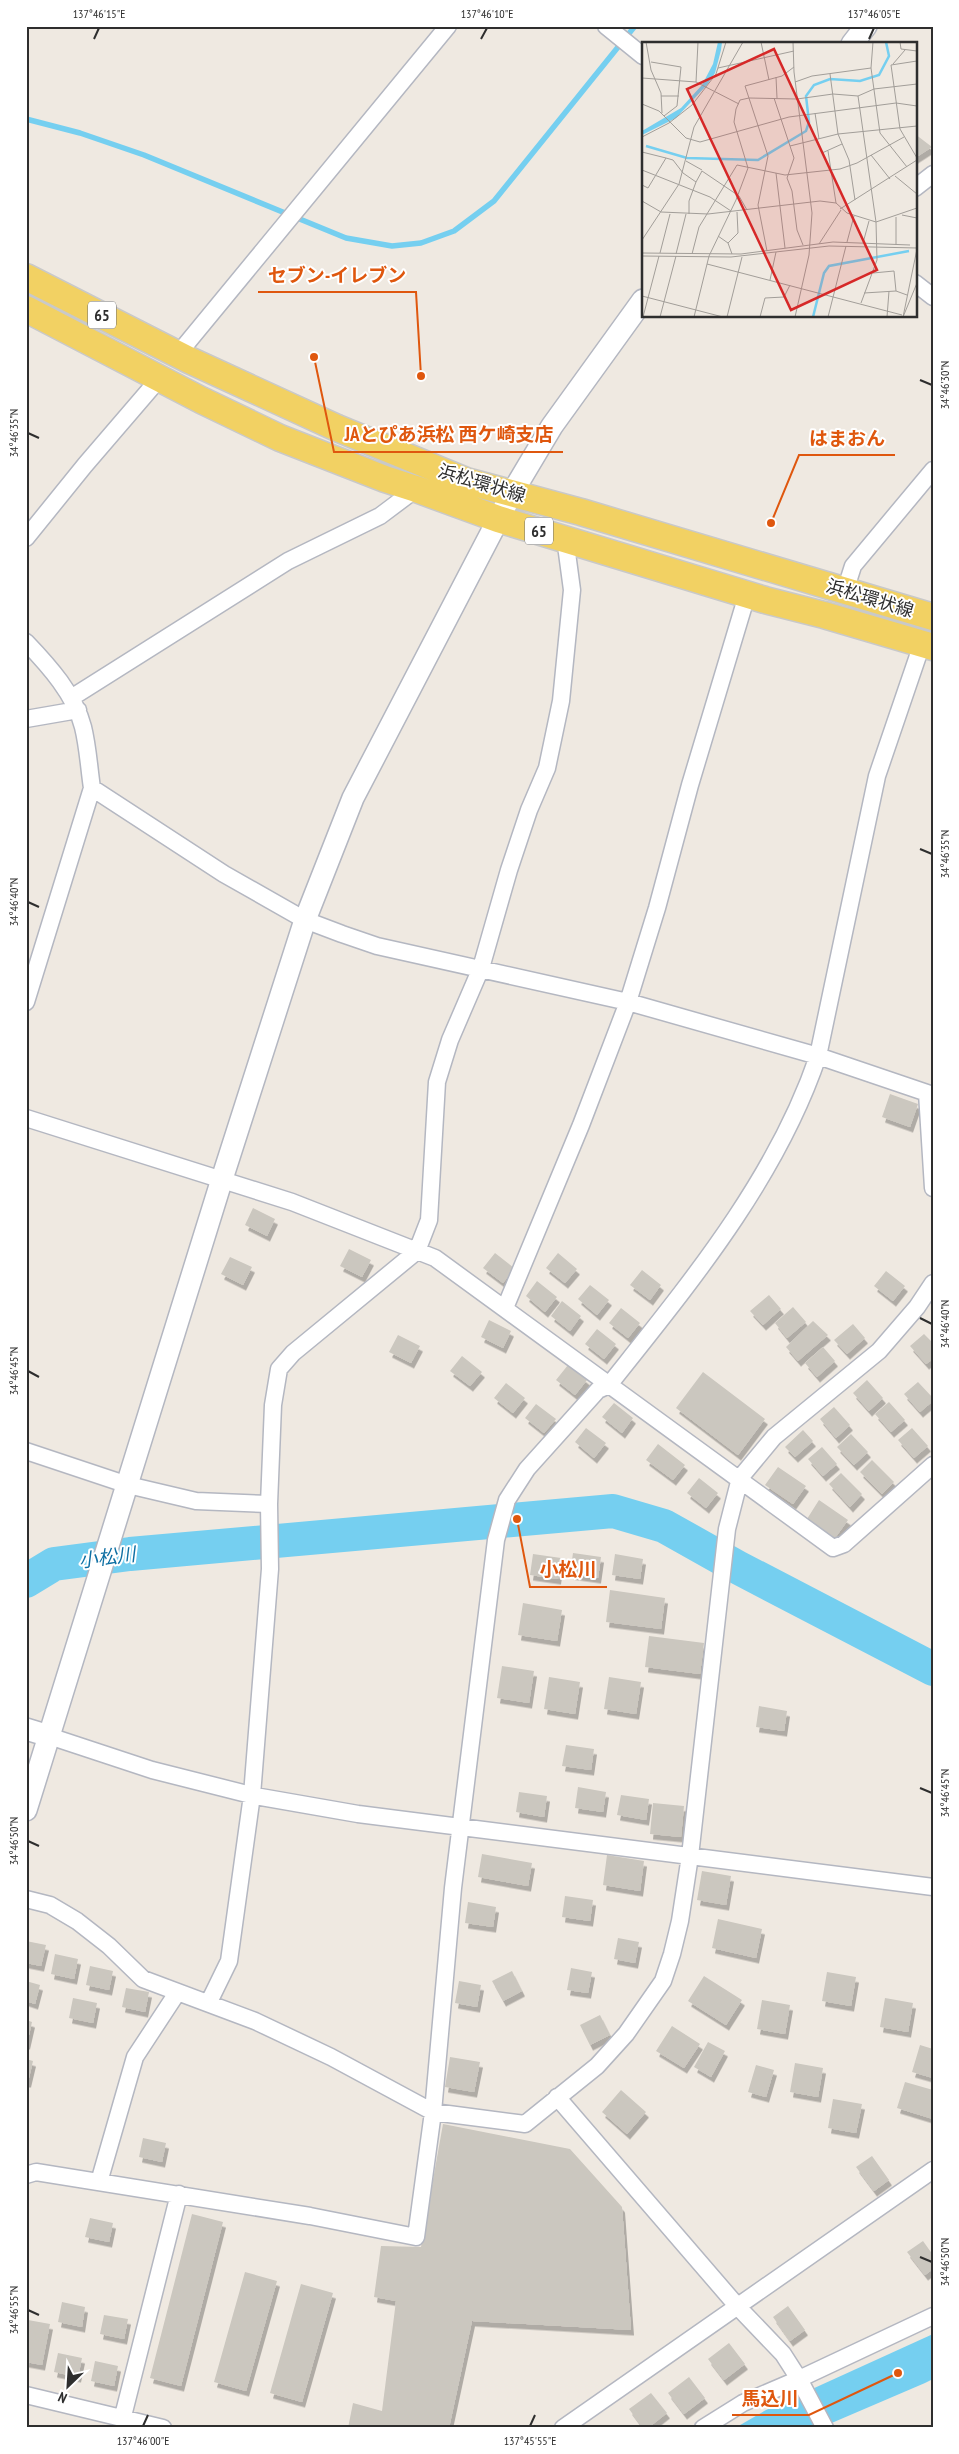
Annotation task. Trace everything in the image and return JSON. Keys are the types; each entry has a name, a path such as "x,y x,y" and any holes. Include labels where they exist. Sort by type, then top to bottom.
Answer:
{"main road":[{"name":"浜松環状線","path":"26,277 178,354 408,458 466,481 933,617"},
{"name":"浜松環状線","path":"26,310 158,380 280,438 385,479 498,520 565,538 747,595 927,645"}],"street":[{"path":"178,354 448,26"},
{"path":"854,42 866,26"},
{"path":"609,29 642,55"},
{"path":"916,187 933,174"},
{"path":"916,284 933,297"},
{"path":"26,1810 222,1179 305,920 353,798 512,493 552,426 642,301"},
{"path":"26,538 85,465 158,380"},
{"path":"845,590 853,566 933,470"},
{"path":"26,718 74,704 288,561 380,516 416,489"},
{"path":"209,2002 229,1961 252,1795 270,1560 269,1504 273,1405 279,1369 293,1352 417,1251 429,1220 437,1082 450,1040 481,968 509,870 529,810 547,768 561,701 572,590 565,538"},
{"path":"505,1308 581,1125 628,1002 747,595"},
{"path":"26,642 74,704 83,728 92,788 26,1002"},
{"path":"26,2175 36,2172 179,2194 310,2216 416,2237 433,2112 453,1888 462,1828 496,1540 508,1500 534,1462 598,1390 609,1385 670,1308 763,1175 804,1097 818,1056 877,776 927,645"},
{"path":"92,788 224,874 305,920 377,946 628,1002 818,1056 930,1094 933,1188"},
{"path":"26,1118 292,1202 435,1258 740,1478 833,1548 844,1544 933,1466"},
{"path":"26,1899 50,1905 77,1921 109,1946 142,1978 177,1994 209,2002 255,2021 323,2053 433,2112 525,2124 597,2066 631,2028 663,1981 680,1921 690,1856 727,1529 740,1478 774,1437 879,1351 902,1327 933,1283"},
{"path":"26,1451 128,1485 196,1501 269,1504"},
{"path":"26,1729 152,1770 252,1795 358,1814 933,1887"},
{"path":"99,2182 135,2057 177,1994"},
{"path":"557,2097 738,2307 782,2354 824,2428"},
{"path":"563,2428 933,2170"},
{"path":"121,2423 179,2194"},
{"path":"703,2428 743,2403 799,2381 933,2316"},
{"path":"26,2395 121,2423 163,2428"}],"water":[{"path":"933,2334 933,2379 925,2383 820,2428 735,2428 766,2410"}],"building":[{"path":"916,135 932,147 916,157"},
{"path":"890,1094 918,1104 910,1127 882,1117"},
{"path":"253,1208 275,1219 267,1236 245,1225"},
{"path":"349,1249 371,1260 362,1277 340,1266"},
{"path":"495,1253 514,1268 503,1283 483,1268"},
{"path":"558,1253 577,1269 565,1283 546,1268"},
{"path":"230,1257 252,1267 243,1285 221,1274"},
{"path":"642,1270 661,1285 650,1300 630,1285"},
{"path":"886,1271 905,1286 893,1301 874,1286"},
{"path":"537,1281 557,1297 545,1312 526,1296"},
{"path":"590,1285 609,1300 597,1315 578,1299"},
{"path":"769,1295 781,1309 763,1325 750,1311"},
{"path":"562,1301 581,1316 570,1331 551,1316"},
{"path":"793,1307 806,1322 787,1338 775,1323"},
{"path":"621,1308 640,1323 628,1338 609,1323"},
{"path":"489,1320 511,1331 503,1348 481,1337"},
{"path":"813,1321 828,1335 798,1361 786,1347"},
{"path":"853,1324 865,1338 847,1354 834,1340"},
{"path":"597,1329 616,1344 604,1359 585,1344"},
{"path":"924,1334 933,1343 933,1359 926,1364 910,1346"},
{"path":"398,1335 420,1346 411,1363 389,1352"},
{"path":"823,1347 835,1361 817,1377 805,1363"},
{"path":"462,1356 482,1372 470,1386 450,1371"},
{"path":"568,1365 587,1380 575,1395 556,1380"},
{"path":"703,1372 765,1419 738,1455 676,1408"},
{"path":"867,1380 883,1398 869,1411 853,1393"},
{"path":"918,1382 933,1398 933,1401 920,1412 904,1394"},
{"path":"506,1383 525,1398 513,1413 494,1398"},
{"path":"889,1402 905,1420 891,1432 875,1414"},
{"path":"614,1403 633,1418 622,1433 602,1417"},
{"path":"536,1404 556,1419 544,1433 525,1418"},
{"path":"834,1407 850,1425 836,1438 820,1419"},
{"path":"586,1428 606,1443 594,1458 575,1442"},
{"path":"912,1428 928,1446 914,1458 898,1440"},
{"path":"803,1430 813,1441 795,1457 785,1447"},
{"path":"851,1434 868,1452 854,1465 837,1447"},
{"path":"658,1444 685,1465 673,1480 646,1460"},
{"path":"822,1447 837,1464 823,1476 808,1459"},
{"path":"872,1460 894,1482 882,1494 860,1472"},
{"path":"778,1467 806,1486 793,1504 765,1485"},
{"path":"841,1473 862,1494 850,1507 829,1484"},
{"path":"699,1478 718,1493 706,1508 687,1493"},
{"path":"819,1500 848,1520 835,1538 807,1519"},
{"path":"573,1553 601,1557 598,1578 570,1574"},
{"path":"533,1554 561,1558 558,1579 530,1575"},
{"path":"615,1554 643,1559 640,1579 612,1575"},
{"path":"610,1590 665,1598 661,1629 606,1622"},
{"path":"523,1603 562,1610 557,1641 518,1635"},
{"path":"649,1636 704,1643 700,1674 645,1667"},
{"path":"502,1666 534,1671 529,1703 497,1698"},
{"path":"549,1677 580,1682 575,1714 544,1709"},
{"path":"609,1677 641,1682 636,1714 604,1709"},
{"path":"759,1706 787,1711 784,1731 756,1727"},
{"path":"566,1745 594,1749 591,1770 562,1766"},
{"path":"578,1787 606,1792 603,1812 575,1808"},
{"path":"519,1792 547,1796 544,1817 516,1812"},
{"path":"621,1795 649,1799 646,1820 617,1815"},
{"path":"653,1803 684,1806 681,1837 650,1834"},
{"path":"482,1854 532,1863 528,1886 478,1877"},
{"path":"607,1855 644,1861 640,1891 603,1885"},
{"path":"702,1871 731,1876 726,1905 697,1900"},
{"path":"565,1896 593,1900 590,1921 562,1917"},
{"path":"468,1902 496,1907 493,1927 465,1923"},
{"path":"718,1919 762,1929 756,1958 712,1948"},
{"path":"618,1938 639,1942 635,1963 614,1959"},
{"path":"26,1941 46,1945 41,1966 26,1963"},
{"path":"55,1954 78,1959 74,1979 51,1974"},
{"path":"90,1966 113,1971 109,1990 86,1985"},
{"path":"571,1968 592,1972 588,1993 567,1990"},
{"path":"512,1971 522,1991 503,2001 492,1981"},
{"path":"827,1972 856,1977 851,2006 822,2001"},
{"path":"704,1976 742,2000 726,2025 688,2001"},
{"path":"26,1981 40,1985 35,2004 26,2001"},
{"path":"459,1981 481,1985 477,2007 455,2003"},
{"path":"126,1988 149,1992 145,2012 122,2007"},
{"path":"73,1998 97,2003 93,2023 69,2018"},
{"path":"885,1998 913,2003 908,2032 880,2027"},
{"path":"762,2000 790,2005 785,2034 757,2029"},
{"path":"600,2015 610,2035 590,2045 580,2025"},
{"path":"26,2020 32,2022 27,2044 26,2044"},
{"path":"672,2026 700,2044 684,2068 656,2051"},
{"path":"708,2042 725,2051 711,2077 694,2067"},
{"path":"920,2045 933,2049 933,2078 912,2072"},
{"path":"450,2057 480,2062 474,2092 445,2087"},
{"path":"26,2059 33,2061 28,2082 26,2082"},
{"path":"795,2063 823,2068 818,2097 790,2092"},
{"path":"756,2065 774,2070 766,2097 748,2092"},
{"path":"905,2082 933,2090 933,2119 897,2108"},
{"path":"621,2090 646,2112 627,2134 602,2112"},
{"path":"833,2099 862,2104 856,2133 828,2128"},
{"path":"443,2124 570,2149 622,2207 631,2330 472,2321 449,2428 348,2428 353,2403 382,2411 396,2301 374,2297 381,2246 421,2247"},
{"path":"143,2138 166,2143 162,2162 139,2157"},
{"path":"872,2156 889,2180 874,2191 856,2167"},
{"path":"192,2214 223,2222 181,2386 150,2378"},
{"path":"90,2218 113,2223 109,2242 85,2237"},
{"path":"923,2241 933,2255 933,2269 925,2275 907,2252"},
{"path":"245,2272 277,2281 246,2391 214,2382"},
{"path":"301,2284 333,2293 302,2402 270,2393"},
{"path":"62,2302 85,2307 82,2327 58,2322"},
{"path":"788,2306 805,2330 790,2341 773,2317"},
{"path":"104,2315 128,2319 124,2339 100,2334"},
{"path":"28,2320 50,2324 42,2365 26,2362"},
{"path":"729,2343 745,2364 724,2380 708,2359"},
{"path":"58,2353 82,2358 78,2377 54,2372"},
{"path":"95,2361 118,2366 114,2386 91,2381"},
{"path":"689,2377 705,2398 684,2414 668,2393"},
{"path":"651,2393 667,2413 648,2428 643,2428 629,2409"}],"waterway":[{"path":"26,119 80,133 144,155 346,238 392,246 421,243 454,231 494,201 635,26"},
{"name":"小松川","path":"26,1581 54,1564 130,1554 613,1511 664,1526 737,1567 933,1669"}],"place":[{"name":"JAとぴあ浜松 西ケ崎支店","path":"314,357"},
{"name":"セブン-イレブン","path":"421,376"},
{"name":"はまおん","path":"771,523"},
{"name":"小松川","path":"517,1519"},
{"name":"馬込川","path":"898,2373"}]}
